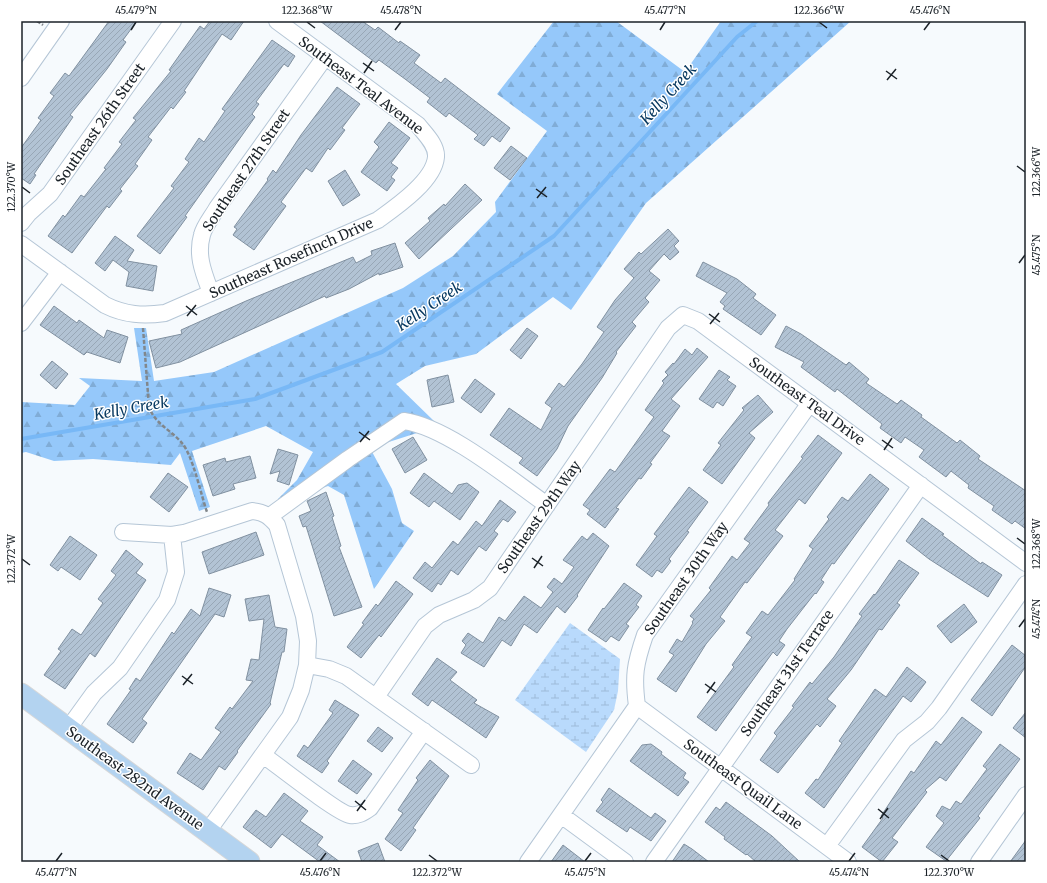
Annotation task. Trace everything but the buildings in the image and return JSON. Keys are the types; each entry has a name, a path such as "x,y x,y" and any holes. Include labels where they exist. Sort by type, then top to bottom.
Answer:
{"main road":[{"name":"Southeast 282nd Avenue","path":"21,694 249,862"}],"street":[{"path":"21,78 61,21"},
{"name":"Southeast 26th Street","path":"21,224 29,213 50,194 173,21"},
{"name":"Southeast Teal Avenue","path":"277,21 418,125 431,140 436,156"},
{"name":"Southeast 27th Street","path":"211,293 201,266 200,251 202,235 217,208 325,57"},
{"name":"Southeast Rosefinch Drive","path":"21,244 105,304 118,311 142,316 165,313 378,220 404,201 420,184 432,170 436,156"},
{"path":"21,323 60,272"},
{"name":"Southeast Teal Drive","path":"683,315 698,321 1026,563"},
{"name":"Southeast 29th Way","path":"376,697 425,626 439,615 474,600 490,588 668,328 683,315"},
{"name":"Southeast 30th Way","path":"637,706 634,681 638,655 645,635 810,403"},
{"path":"270,516 348,459 404,421 415,422 453,439 547,505"},
{"name":"Southeast 31st Terrace","path":"654,862 921,485"},
{"path":"123,532 172,535 184,533 252,511 262,512 270,516 277,525 304,616 308,641 307,665 301,690 290,717 208,831"},
{"path":"68,729 94,693 120,668 167,600 176,572 172,535"},
{"path":"827,846 904,740 927,722 939,708 1026,584"},
{"path":"307,665 329,669 346,676 471,765"},
{"path":"528,862 637,706"},
{"name":"Southeast Quail Lane","path":"637,706 848,862"},
{"path":"263,755 335,808 348,815 359,816 370,808 424,731"},
{"path":"979,862 1026,795"},
{"path":"562,815 626,862"}],"path":[{"path":"142,316 148,407 152,417 182,443 188,453 210,524"}],"green space":[{"path":"554,21 616,21 685,72 721,21 851,21 646,203 571,310 553,297 476,354 425,366 396,384 435,422 428,435 417,433 370,448 392,489 402,523 414,531 374,589 344,495 328,486 282,502 278,499 297,480 313,452 266,426 192,451 210,507 199,511 180,453 171,465 93,459 54,461 26,452 21,453 21,402 75,405 90,386 79,378 142,381 134,328 146,328 154,381 214,372 403,288 453,256 496,212 495,202 547,131 497,94"},
{"path":"570,623 620,659 618,691 614,710 586,752 515,700"}],"waterway":[{"name":"Kelly Creek","path":"21,439 255,399 382,352 554,236 737,37 757,21"}]}
